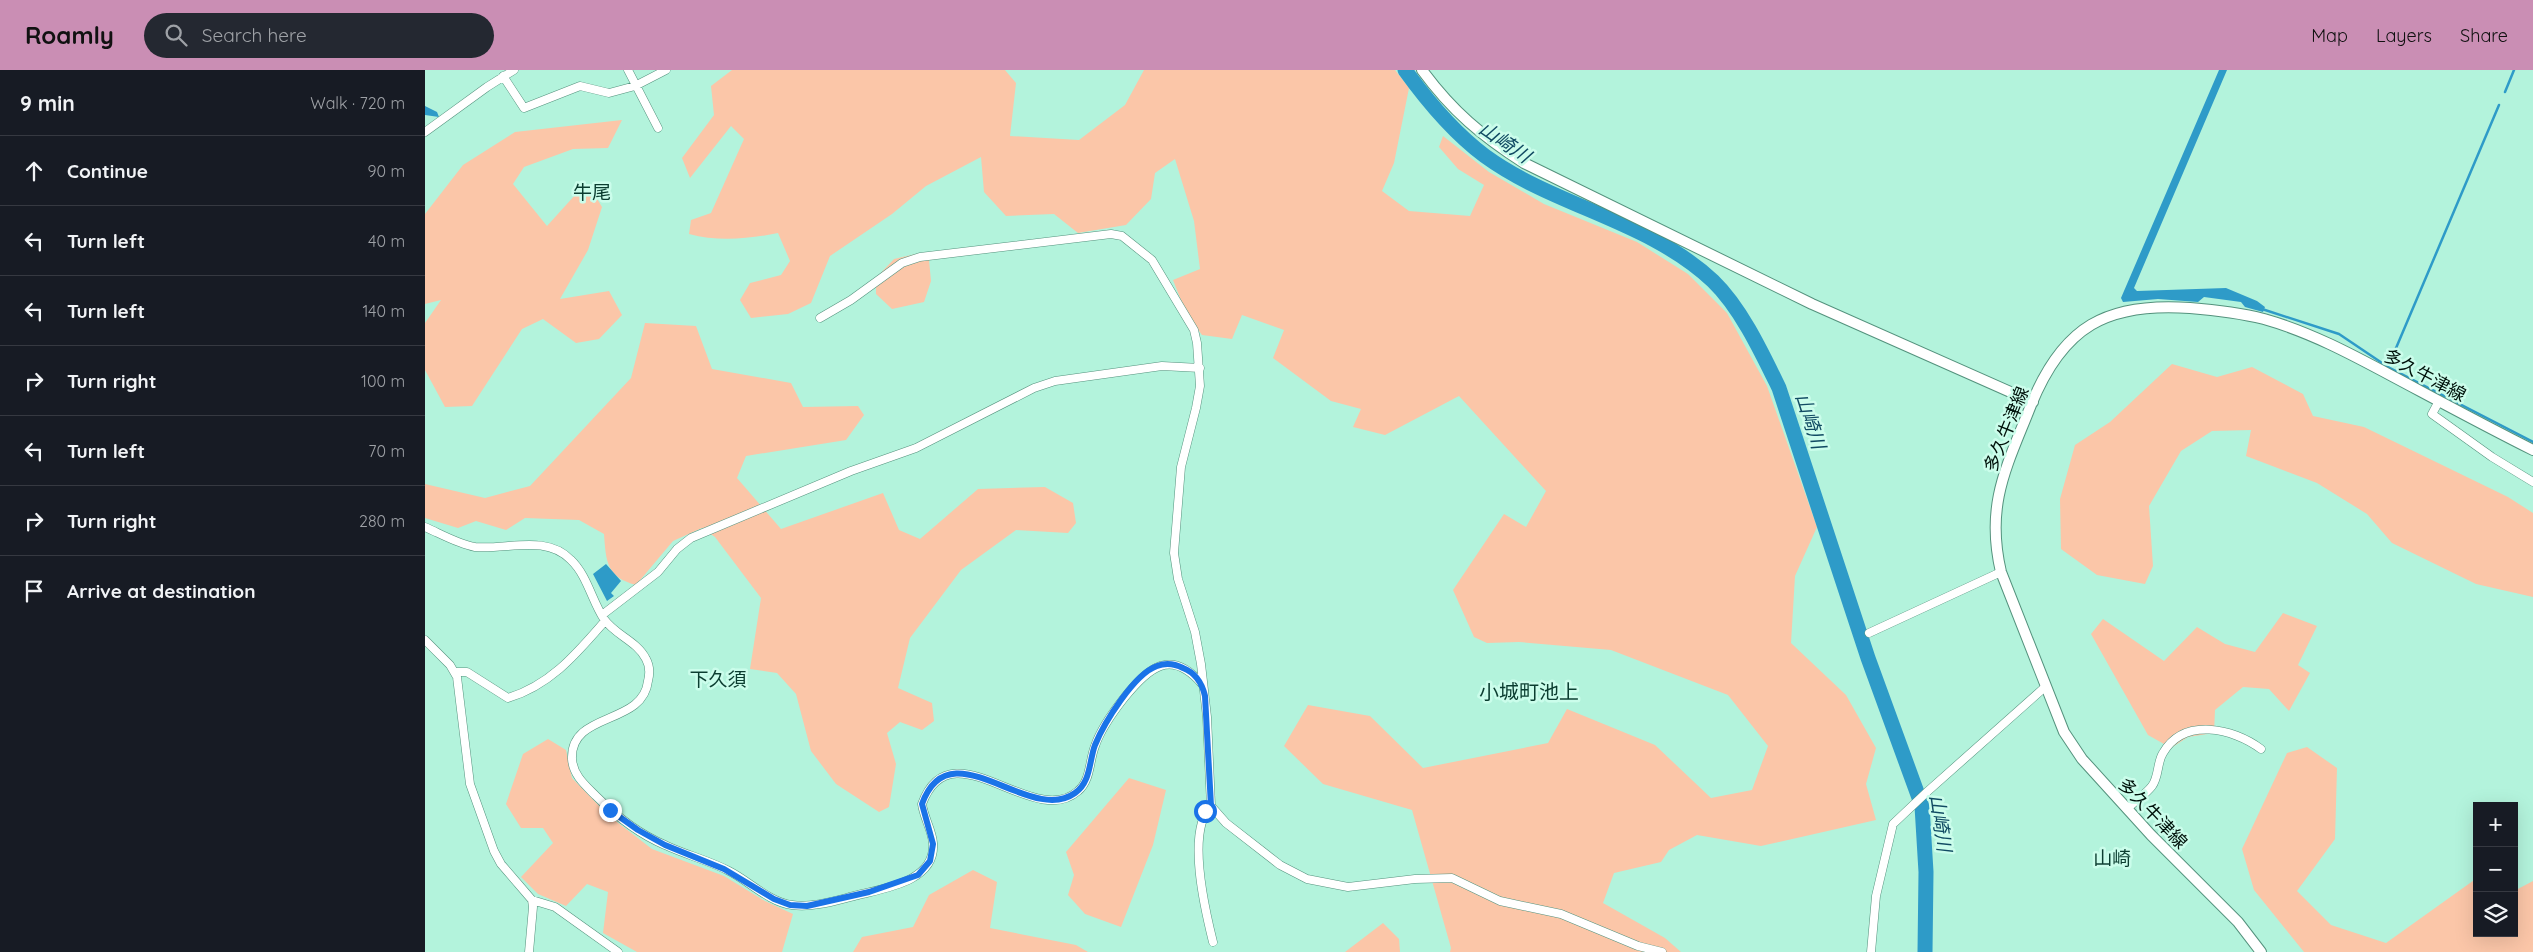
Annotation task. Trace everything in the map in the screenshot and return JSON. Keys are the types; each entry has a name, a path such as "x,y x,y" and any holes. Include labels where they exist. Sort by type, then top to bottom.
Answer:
{"main road":[{"path":"1422,70 1444,99 1468,124 1491,142 1524,163 1812,304 2033,402"},
{"name":"多久牛津線","path":"2261,952 2238,922 2127,809 2082,759 2064,732 2001,572 1995,532 1996,500 2003,476 2047,372 2065,346 2085,329 2115,313 2158,306 2221,310 2264,319 2293,328 2347,352 2533,450"}],"street":[{"path":"425,132 514,70"},
{"path":"628,70 658,128"},
{"path":"503,76 524,108 580,86 609,94 635,86 665,70"},
{"path":"820,318 851,300 902,264 919,257 1111,234 1122,236 1142,251 1160,272 1186,321 1194,330 1199,368 1196,408 1181,467 1174,553 1178,578 1195,632 1207,717 1211,806 1226,823 1281,865 1307,879 1348,887 1415,879 1452,878 1500,901 1561,914 1638,946 1662,952"},
{"path":"455,672 467,672 508,698 515,696 545,680 566,665 604,618 658,572 677,549 691,538 851,471 916,448 1033,388 1055,381 1162,366 1199,368"},
{"path":"2439,401 2432,414 2492,458 2533,482"},
{"path":"425,527 473,546 525,544 557,550 575,564 604,618 643,653 650,671 648,686 640,702 632,709 591,726 579,737 573,751 572,760 577,775 610,810 638,830 665,845 724,869 774,899 790,905 823,904 869,892 918,875 930,861 933,844 922,804 934,782 942,776 953,773 969,775 1039,798 1065,799 1081,788 1087,778 1094,747 1100,734 1112,714 1143,675 1159,665 1175,665 1192,672 1202,684"},
{"path":"1869,634 2001,572"},
{"path":"425,640 455,672 470,784 494,851 501,864 532,900 555,907 618,952"},
{"path":"1871,952 1876,896 1891,831 1897,819 2045,687"},
{"path":"2127,809 2153,785 2162,754 2173,740 2187,732 2211,729 2231,733 2261,749"},
{"path":"1211,806 1202,818 1198,843 1207,918 1213,942"},
{"path":"529,952 532,935 532,900"}],"shaded area":[{"path":"732,70 1005,70 1016,83 1010,136 1079,140 1125,105 1144,70 1395,70 1409,88 1394,163 1382,191 1409,211 1470,216 1484,185 1458,169 1439,147 1443,136 1489,172 1544,204 1637,242 1688,274 1727,313 1767,386 1817,527 1795,576 1791,643 1846,695 1876,748 1866,784 1876,820 1761,846 1697,835 1669,850 1661,862 1614,873 1603,903 1665,938 1681,952 1450,952 1451,948 1412,810 1323,784 1284,746 1308,705 1370,716 1423,768 1548,743 1567,709 1655,745 1711,798 1752,790 1768,746 1728,695 1611,650 1519,642 1487,643 1474,637 1453,590 1504,514 1526,527 1546,491 1459,396 1385,435 1353,427 1361,409 1331,401 1273,358 1284,330 1242,315 1232,339 1202,335 1186,313 1173,280 1200,269 1194,221 1175,159 1155,173 1151,199 1126,225 1078,233 1054,214 1006,216 984,192 981,157 926,186 892,214 830,256 811,303 788,314 751,318 740,300 750,283 781,275 790,261 778,233 733,239 689,234 691,220 711,213 744,139 731,126 690,178 682,158 714,115 711,86"},
{"path":"622,120 608,148 573,149 524,167 513,184 547,226 576,194 596,197 602,207 588,250 560,299 609,291 622,315 599,339 576,343 543,319 522,329 472,406 445,407 425,370 425,323 441,300 425,304 425,214 463,165 515,132"},
{"path":"920,253 929,260 931,281 924,302 892,309 876,294 876,278 894,259"},
{"path":"645,323 696,326 712,369 791,383 803,407 858,406 864,415 846,440 746,456 737,478 781,529 883,493 899,530 920,539 978,489 1045,487 1073,503 1076,523 1068,533 1016,530 961,570 910,638 898,688 932,703 934,721 922,730 900,722 887,733 896,764 889,807 879,812 836,784 811,751 796,694 777,673 750,669 761,598 715,537 702,528 673,541 636,585 626,582 613,572 607,560 604,534 579,520 525,518 506,530 476,521 458,528 425,518 425,484 485,498 530,486 631,378"},
{"path":"2172,364 2217,377 2252,367 2303,394 2313,416 2364,427 2508,497 2533,513 2533,597 2476,584 2392,543 2367,514 2317,483 2246,456 2251,430 2212,431 2181,451 2149,506 2153,566 2145,584 2097,575 2061,549 2060,499 2075,445 2110,422"},
{"path":"2283,613 2317,626 2298,665 2310,673 2289,711 2269,689 2243,687 2215,710 2214,733 2188,737 2171,748 2148,735 2091,634 2103,619 2164,661 2197,627 2225,644 2255,652"},
{"path":"548,739 566,750 572,778 608,815 652,849 724,876 765,901 793,914 782,952 637,952 603,933 608,892 587,884 566,906 538,894 521,877 553,843 543,828 521,828 506,804 523,754"},
{"path":"2307,747 2337,768 2335,839 2297,891 2331,925 2386,943 2473,881 2473,937 2518,937 2518,889 2533,881 2533,952 2304,952 2254,890 2242,849 2287,753"},
{"path":"1129,778 1166,790 1153,845 1121,927 1085,914 1068,895 1074,875 1066,852"},
{"path":"973,870 997,882 990,928 1076,945 1088,952 853,952 862,937 913,927 929,895"},
{"path":"1383,923 1399,939 1400,952 1345,952"}],"water":[{"path":"2219,70 2227,70 2134,288 2137,291 2226,288 2257,301 2265,307 2263,312 2245,307 2241,302 2204,297 2198,302 2158,299 2123,302 2121,298"},
{"path":"425,106 437,112 439,117 425,115"},
{"path":"606,564 621,581 611,593 614,596 607,601 593,574"}],"waterway":[{"name":"山崎川","path":"1405,70 1442,116 1462,137 1485,156 1512,174 1660,243 1687,260 1713,281 1742,317 1779,388 1868,658 1922,806 1926,872 1925,952"},
{"path":"2505,92 2514,70"},
{"path":"2388,367 2499,105"},
{"path":"2262,309 2339,334 2388,367 2533,442"}],"district":[{"name":"牛尾","path":"592,192"},
{"name":"下久須","path":"718,679"},
{"name":"小城町池上","path":"1529,691"},
{"name":"山崎","path":"2112,858"}],"route":[{"path":"610,810 638,830 665,845 741,877 774,899 790,905 807,906 823,904 869,892 918,875 930,861 933,844 924,818 922,804 934,782 942,776 953,773 969,775 1039,798 1065,799 1081,788 1087,778 1094,747 1112,714 1143,675 1159,665 1166,664 1175,665 1192,672 1202,684 1207,717 1209,798 1211,806 1205,811"}]}
